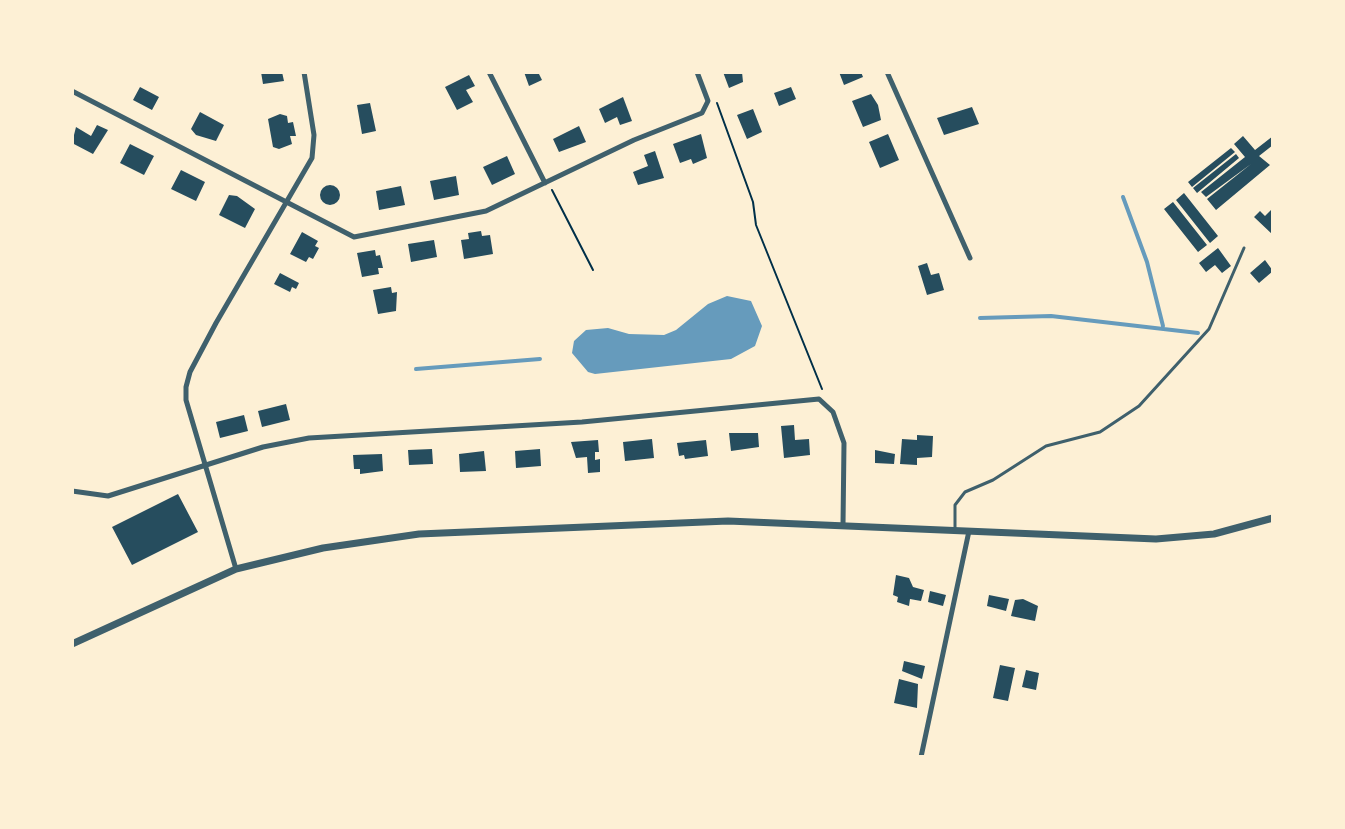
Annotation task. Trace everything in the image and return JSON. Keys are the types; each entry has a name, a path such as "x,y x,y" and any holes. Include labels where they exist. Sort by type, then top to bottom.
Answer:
{"street":[{"path":"236,569 186,400 190,372 308,168 314,149 304,72"},
{"path":"489,72 545,183"},
{"path":"72,91 337,231 354,237 486,211 634,140 702,113 708,101 697,72"},
{"path":"887,72 970,258"},
{"path":"72,491 108,496 263,447 320,436 582,422 813,399 825,402 833,412 847,459 843,525"},
{"path":"72,644 236,569 366,541 461,531 687,521 1177,538 1227,531 1273,518"},
{"path":"921,757 969,531"}],"lane":[{"path":"955,529 955,505 965,492 993,480 1046,446 1113,426 1147,399 1209,329 1244,248"}],"path":[{"path":"713,95 753,202 756,225 818,373 825,402"},
{"path":"714,116 721,117"},
{"path":"550,187 593,270"}],"water":[{"path":"727,296 751,301 762,326 755,346 731,359 595,374 588,372 572,353 574,341 586,330 608,328 629,334 664,335 676,330 708,304"}],"building":[{"path":"261,72 282,72 284,81 263,84"},
{"path":"524,72 538,72 542,80 529,86"},
{"path":"723,72 742,72 743,82 729,88"},
{"path":"839,72 861,72 863,77 844,85"},
{"path":"469,75 475,86 466,90 473,102 457,110 445,87"},
{"path":"140,87 159,97 152,110 133,100"},
{"path":"791,87 796,99 779,106 774,93"},
{"path":"871,94 878,105 881,120 863,127 852,101"},
{"path":"623,97 632,121 620,125 617,117 605,123 599,109"},
{"path":"370,103 376,131 362,134 357,105"},
{"path":"972,107 979,124 944,135 937,118"},
{"path":"753,109 762,132 747,139 737,115"},
{"path":"200,112 224,125 216,141 196,135 191,129"},
{"path":"280,114 287,116 288,123 293,122 296,136 290,136 292,144 279,149 273,147 268,119"},
{"path":"97,125 108,130 93,154 72,143 76,127 91,136"},
{"path":"579,126 586,142 559,152 553,139"},
{"path":"701,134 707,158 693,164 691,159 680,163 673,144"},
{"path":"888,134 899,160 880,168 869,142"},
{"path":"1243,136 1255,150 1273,136 1273,145 1259,156 1270,165 1216,210 1207,199 1251,164 1206,197 1201,192 1245,157 1234,144"},
{"path":"130,144 154,156 144,175 120,163"},
{"path":"1231,148 1235,152 1192,187 1188,182"},
{"path":"655,151 664,178 638,185 633,172 648,166 644,155"},
{"path":"1236,154 1239,158 1197,193 1193,188"},
{"path":"507,156 515,174 492,185 483,167"},
{"path":"181,170 205,182 196,201 171,189"},
{"path":"456,176 459,195 434,200 430,181"},
{"path":"326,185 334,185 340,195 334,205 326,205 320,199 320,191"},
{"path":"401,186 405,205 379,210 376,191"},
{"path":"1184,193 1218,236 1210,243 1176,200"},
{"path":"229,195 237,196 255,209 245,228 219,215"},
{"path":"1173,202 1207,245 1198,252 1164,209"},
{"path":"1273,208 1273,235 1254,217 1260,211 1265,216"},
{"path":"481,231 482,236 490,235 493,254 464,259 461,240 469,239 468,233"},
{"path":"302,232 318,241 315,246 319,248 313,259 309,257 306,262 290,254"},
{"path":"434,240 437,257 411,262 408,244"},
{"path":"1218,248 1231,266 1222,273 1215,265 1206,272 1199,263"},
{"path":"375,250 376,256 380,255 383,268 378,268 379,274 362,277 357,253"},
{"path":"1265,260 1273,271 1259,283 1250,273"},
{"path":"927,263 931,275 939,273 944,290 927,295 918,266"},
{"path":"280,273 299,283 296,289 292,287 290,292 274,284"},
{"path":"391,287 392,293 397,292 396,311 378,314 373,290"},
{"path":"286,404 290,420 262,427 258,411"},
{"path":"244,415 248,431 220,438 216,422"},
{"path":"794,425 795,440 809,439 810,455 784,458 781,426"},
{"path":"729,433 758,433 759,447 731,451"},
{"path":"917,435 933,436 932,457 917,458 917,465 900,464 902,439 917,440"},
{"path":"652,439 654,458 625,461 623,442"},
{"path":"598,440 599,452 595,452 595,460 600,459 600,472 588,473 587,457 576,458 571,442"},
{"path":"706,440 708,456 685,459 684,455 679,456 677,443"},
{"path":"432,449 433,464 409,465 408,450"},
{"path":"540,449 541,466 516,468 515,451"},
{"path":"875,450 895,454 894,464 875,463"},
{"path":"484,451 486,471 460,472 459,454"},
{"path":"382,454 383,471 360,474 360,469 354,469 353,455"},
{"path":"178,494 198,532 132,565 112,527"},
{"path":"896,575 909,578 913,587 924,590 921,601 910,599 909,606 897,602 898,597 893,595"},
{"path":"930,591 946,595 943,606 928,602"},
{"path":"989,595 1009,599 1006,611 987,606"},
{"path":"1023,599 1038,606 1035,621 1011,616 1015,600"},
{"path":"904,661 925,666 922,679 902,671"},
{"path":"1000,665 1015,668 1008,701 993,698"},
{"path":"1026,670 1039,673 1036,690 1022,687"},
{"path":"899,679 918,684 917,708 894,703"}],"waterway":[{"path":"1123,197 1147,262 1163,326"},
{"path":"980,318 1051,316 1198,333"},
{"path":"416,369 540,359"}]}
